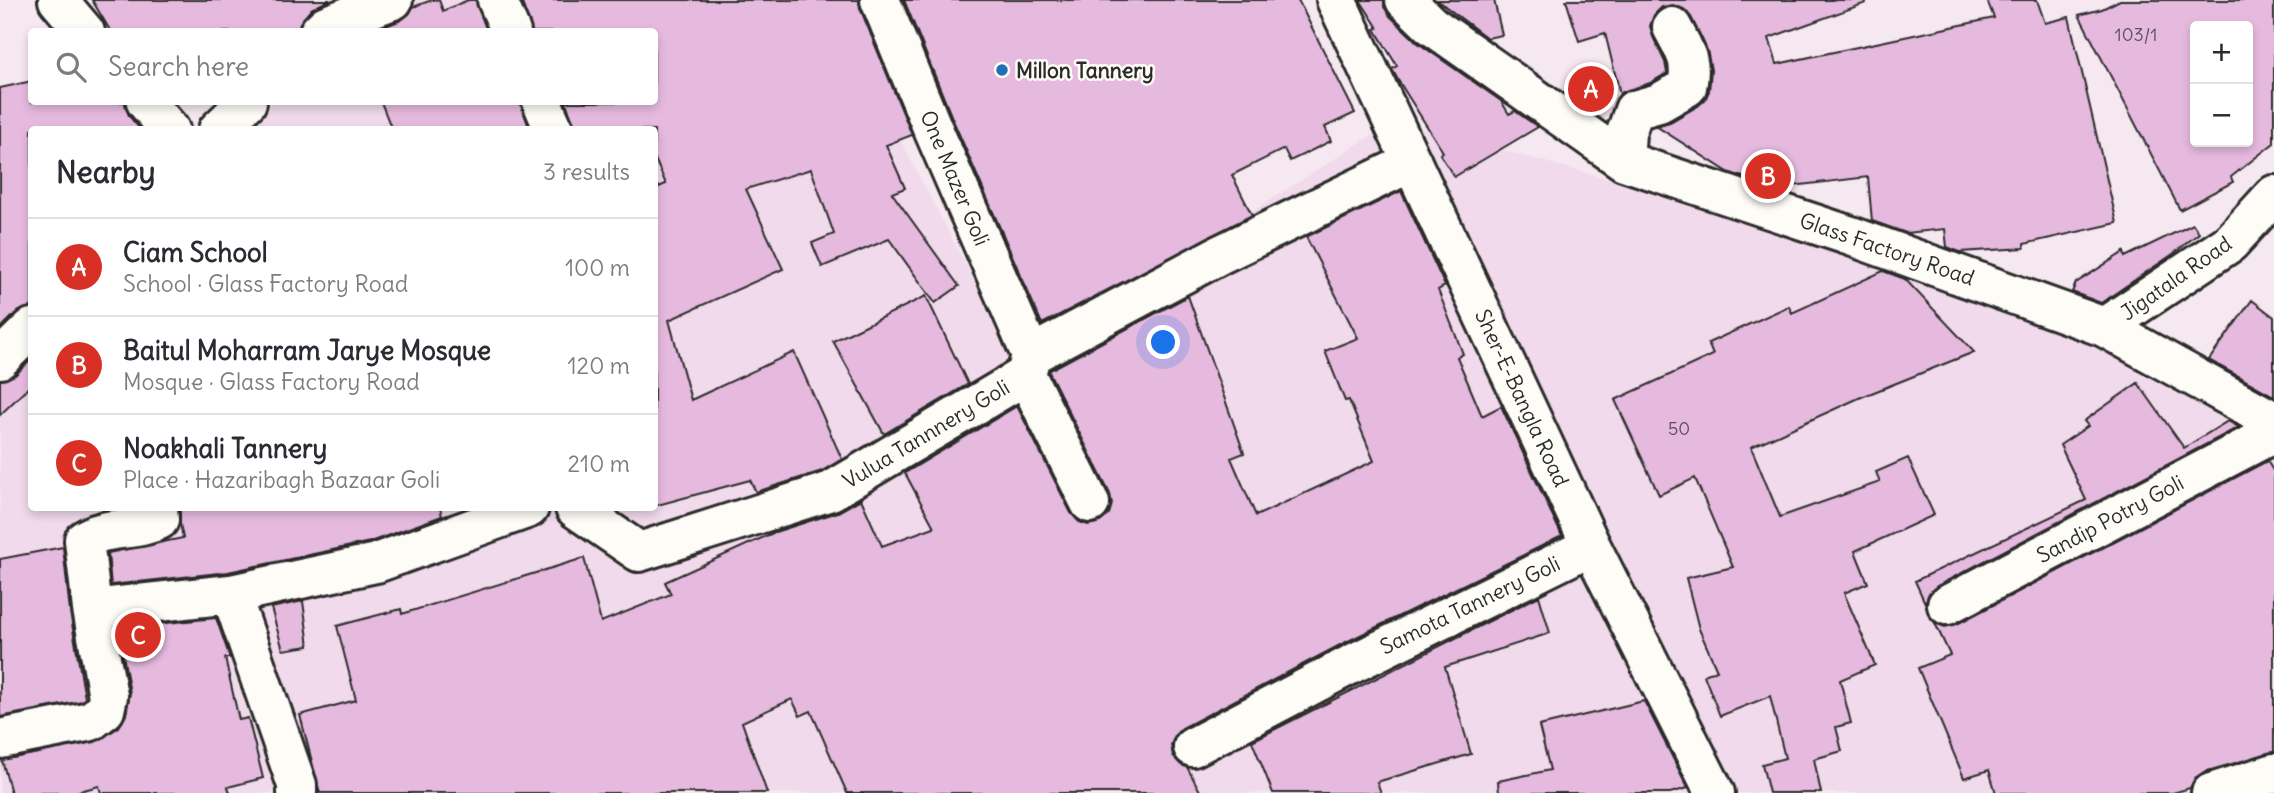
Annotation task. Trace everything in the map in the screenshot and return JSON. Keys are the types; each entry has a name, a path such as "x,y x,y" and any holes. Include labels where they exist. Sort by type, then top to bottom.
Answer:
{"street":[{"path":"58,0 82,28"},
{"path":"323,28 393,0"},
{"path":"497,0 509,28"},
{"name":"One Mazer Goli","path":"880,0 1029,365 1090,503"},
{"name":"Sher-E-Bangla Road","path":"1336,0 1591,546 1715,793"},
{"name":"Glass Factory Road","path":"1405,0 1431,25 1624,161 1848,235 2104,327 2274,421"},
{"path":"1624,161 1626,134 1634,110 1659,103 1686,87 1690,70 1686,52 1672,27"},
{"path":"149,105 167,126"},
{"path":"222,126 244,105"},
{"path":"542,105 552,126"},
{"name":"Vulua Tannnery Goli","path":"579,511 639,552 831,491 1029,365 1219,255 1412,162"},
{"name":"Jigatala Road","path":"2104,327 2230,243 2274,195"},
{"path":"0,359 28,332"},
{"name":"Sandip Potry Goli","path":"1947,605 2274,433"},
{"path":"0,739 90,721 105,710 108,696 92,609 84,540 92,534 147,526 159,520 158,511"},
{"path":"92,609 231,594 376,563 521,511"},
{"name":"Samota Tannery Goli","path":"1193,747 1350,665 1591,546"},
{"path":"231,594 297,785 297,793"},
{"path":"2211,793 2274,772"}],"shaded area":[{"path":"367,0 827,0 1002,334 1217,234 1394,121 1969,276 2152,378 2274,425 2274,793 0,793 0,403 28,372 28,511 658,511 658,126 252,126 271,105 658,105 658,28 341,28"}],"building":[{"path":"92,0 330,0 311,9 297,28 109,28"},
{"path":"439,0 443,11 468,0 476,0 486,28 381,28 401,20 413,7"},
{"path":"521,0 859,0 912,135 886,145 905,188 892,193 959,286 935,303 889,239 822,267 812,243 834,234 811,169 746,189 783,269 669,320 691,400 794,352 842,459 822,471 756,492 750,480 658,505 658,187 666,184 658,166 658,126 574,126 567,105 658,105 658,28 531,28"},
{"path":"904,0 1298,0 1355,113 1325,127 1331,141 1290,161 1284,149 1232,175 1252,215 1042,324"},
{"path":"1360,0 1384,0 1384,7 1390,16 1418,43 1501,101 1509,114 1515,111 1538,127 1454,177 1440,154 1443,152 1392,69 1397,66"},
{"path":"1437,0 1494,0 1502,35 1487,38"},
{"path":"1566,0 1865,0 1866,3 1769,38 1777,64 1994,18 1987,0 2037,0 2045,23 2069,17 2117,223 2024,244 2024,248 1960,252 1947,247 1945,229 1906,233 1872,221 1868,177 1775,188 1728,172 1656,126 1670,122 1698,106 1709,91 1711,70 1707,50 1691,17 1684,9 1673,5 1662,7 1654,15 1650,26 1667,73 1650,83 1620,94 1605,33 1579,41"},
{"path":"2120,0 2274,0 2274,143 2231,177 2233,182 2180,210 2079,15 2102,9"},
{"path":"28,82 28,105 126,105 129,116 138,126 28,126 28,308 17,312 0,329 0,88"},
{"path":"382,105 521,105 529,126 390,126"},
{"path":"1401,191 1445,286 1438,290 1463,354 1457,357 1482,416 1501,406 1562,536 1340,645 1182,728 1171,745 1173,756 1181,765 1187,767 1201,793 847,793 811,711 800,716 792,699 742,722 767,793 320,793 300,715 356,700 337,626 401,609 402,614 584,558 601,622 671,594 665,582 775,532 838,512 861,499 882,546 934,527 905,473 1017,406 1071,513 1079,522 1088,525 1100,522 1109,514 1112,504 1110,494 1049,372 1188,296 1244,453 1231,458 1256,516 1374,461 1325,351 1358,338 1306,237"},
{"path":"2193,224 2199,233 2101,303 2072,292 2076,283 2124,252 2125,257"},
{"path":"1883,271 1905,279 1974,352 1859,398 1751,447 1780,517 1880,482 1876,472 1908,458 1934,515 1855,551 1868,583 1844,593 1875,665 1840,680 1851,723 1836,727 1842,751 1814,759 1821,793 1769,793 1762,764 1785,758 1770,696 1720,716 1704,675 1717,670 1699,629 1686,578 1733,567 1695,478 1659,495 1615,400 1713,355 1708,343 1789,306 1792,313"},
{"path":"926,296 968,384 884,434 833,341"},
{"path":"2252,300 2274,317 2274,396 2209,360"},
{"path":"28,363 28,388 0,415 0,380 15,375"},
{"path":"2138,383 2184,448 2228,421 2239,427 1937,586 1929,593 1925,603 1915,581 2086,500 2060,445 2088,426 2084,421"},
{"path":"2267,461 2274,472 2274,752 2204,772 2195,778 2190,788 2173,793 1996,793 1989,770 1964,778 1918,668 1950,655 1935,623 1945,627 1957,624"},
{"path":"180,511 441,511 442,516 370,542 228,572 111,585 108,553 183,538"},
{"path":"63,547 70,612 85,698 82,701 0,717 0,559"},
{"path":"1539,596 1550,633 1445,667 1471,754 1377,782 1381,793 1273,793 1252,741"},
{"path":"303,601 309,646 283,650 271,608"},
{"path":"216,618 230,658 225,658 239,720 248,718 263,778 228,787 230,793 101,793 99,786 72,793 11,793 2,760 95,742 119,727 126,715 130,693 118,628"},
{"path":"1644,701 1688,788 1670,793 1499,793 1498,781 1550,770 1539,726"}],"place":[{"name":"Millon Tannery","path":"1002,70"},
{"name":"Ciam School","path":"1591,89"},
{"name":"Baitul Moharram Jarye Mosque","path":"1768,176"},
{"name":"Noakhali Tannery","path":"138,635"}]}
